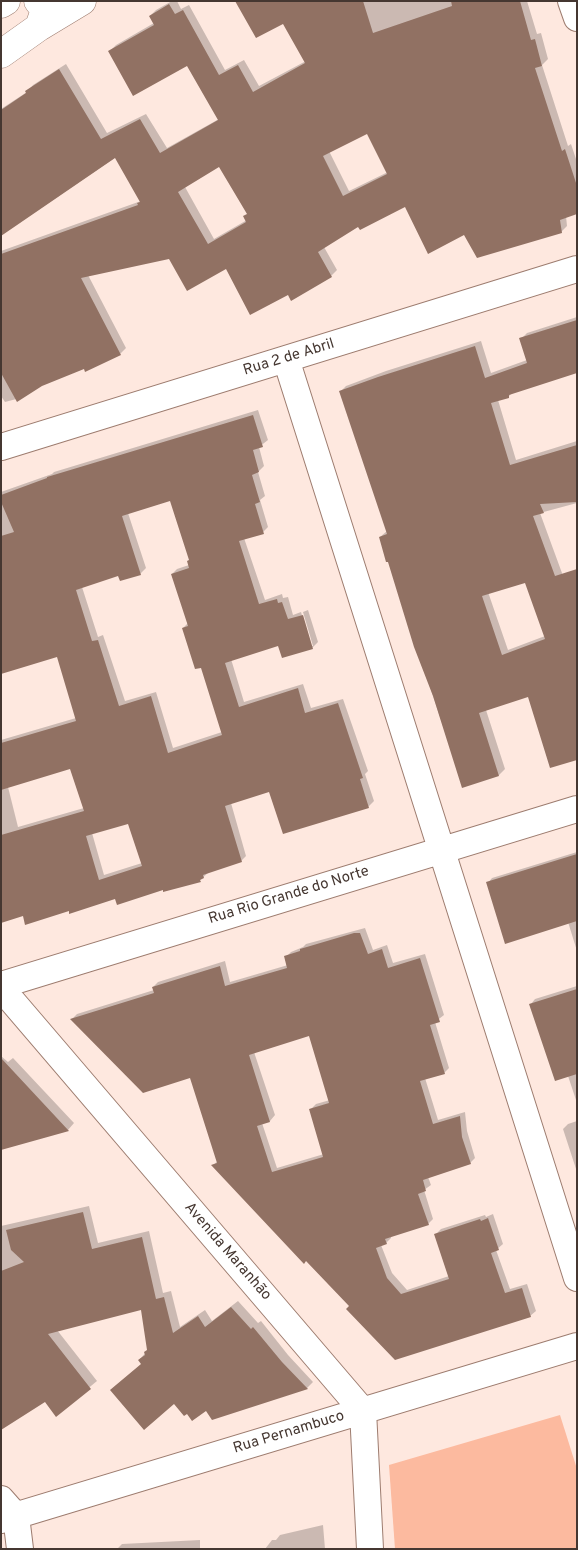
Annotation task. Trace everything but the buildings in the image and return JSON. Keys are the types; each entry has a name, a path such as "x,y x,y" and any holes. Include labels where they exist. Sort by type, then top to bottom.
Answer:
{"street":[{"path":"1,4 6,1"},
{"path":"1,54 39,14 82,1"},
{"path":"572,1 577,18"},
{"name":"Rua 2 de Abril","path":"1,447 577,268"},
{"path":"286,358 440,850 577,1278"},
{"name":"Rua Rio Grande do Norte","path":"1,986 577,809"},
{"name":"Avenida Maranhão","path":"1,986 363,1411"},
{"name":"Rua Pernambuco","path":"6,1512 363,1411 577,1346"},
{"path":"363,1411 370,1549"},
{"path":"6,1512 20,1549"}],"shaded area":[{"path":"560,1415 577,1469 577,1549 395,1549 389,1465"}]}
